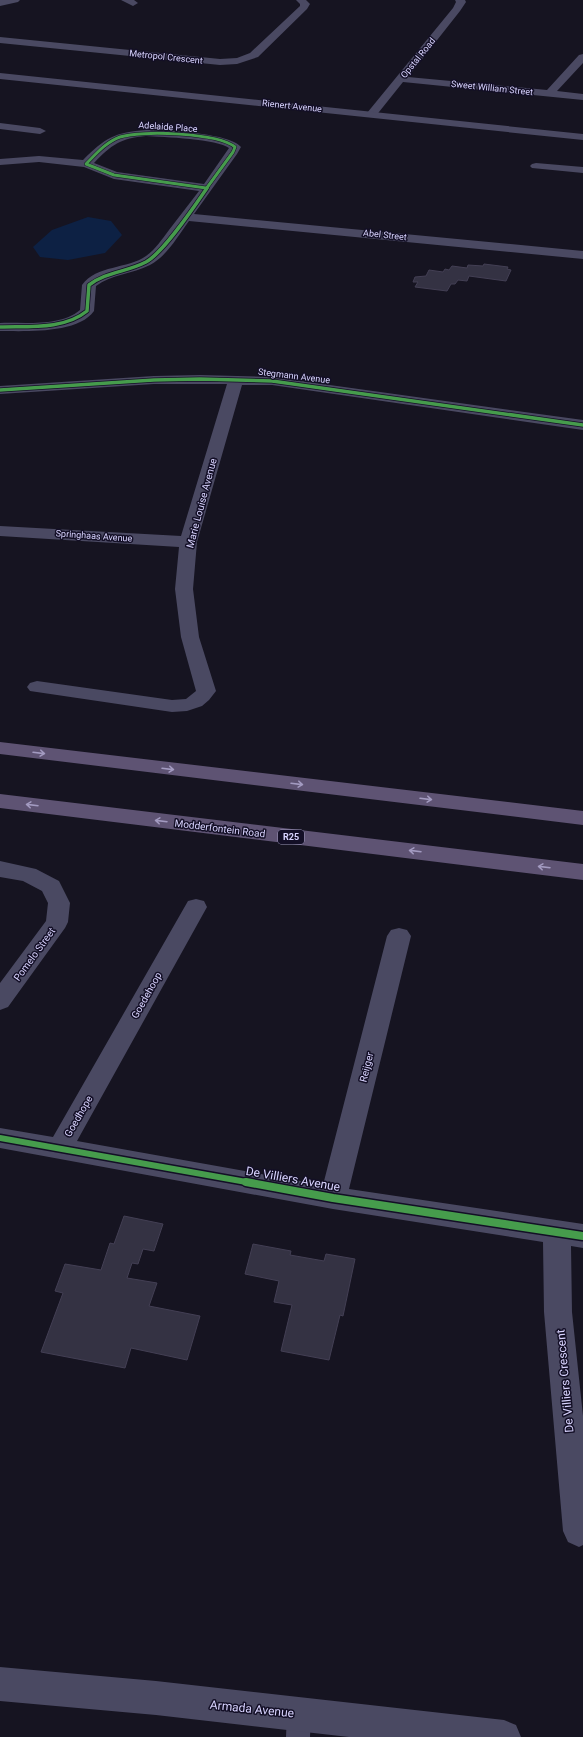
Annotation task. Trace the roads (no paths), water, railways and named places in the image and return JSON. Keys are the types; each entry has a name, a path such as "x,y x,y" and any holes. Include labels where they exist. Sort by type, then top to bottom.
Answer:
{"main road":[{"path":"0,748 583,818"},
{"name":"Modderfontein Road","path":"0,801 583,872"}],"street":[{"path":"0,3 15,0"},
{"name":"Metropol Crescent","path":"0,40 220,62 234,62 254,55 304,7 305,4 301,0"},
{"name":"Opstal Road","path":"371,114 457,9 461,2 460,0"},
{"path":"549,94 583,58"},
{"name":"Rienert Avenue","path":"0,76 583,137"},
{"name":"Sweet William Street","path":"401,79 583,97"},
{"path":"0,126 40,131"},
{"name":"Adelaide Place","path":"0,327 52,324 68,321 87,311 90,285 95,280 105,275 153,258 186,217 233,152 235,147 230,143 219,140 153,133 132,133 121,136 109,142 86,164"},
{"path":"0,162 39,159 86,164 114,175 206,188"},
{"path":"536,166 583,170"},
{"name":"Abel Street","path":"186,217 583,255"},
{"name":"Stegmann Avenue","path":"0,390 154,380 272,381 583,425"},
{"name":"Marie Louise Avenue","path":"37,687 172,706 190,705 201,700 206,691 190,637 184,589 188,542 236,380"},
{"name":"Springhaas Avenue","path":"0,530 188,542"},
{"name":"Pomelo Street","path":"0,869 28,874 50,886 59,902 57,922 0,1001"},
{"name":"Goedehoop","path":"97,1084 196,907"},
{"name":"Reijger","path":"333,1198 399,936"},
{"name":"Goedhope","path":"60,1148 97,1084"},
{"name":"De Villiers Avenue","path":"0,1138 333,1198 570,1234"},
{"name":"De Villiers Crescent","path":"570,1234 558,1312 579,1531"},
{"name":"Armada Avenue","path":"0,1684 156,1698 298,1726 504,1737"}],"water":[{"path":"88,217 111,221 122,235 105,253 68,260 40,257 33,247 52,230"}]}
